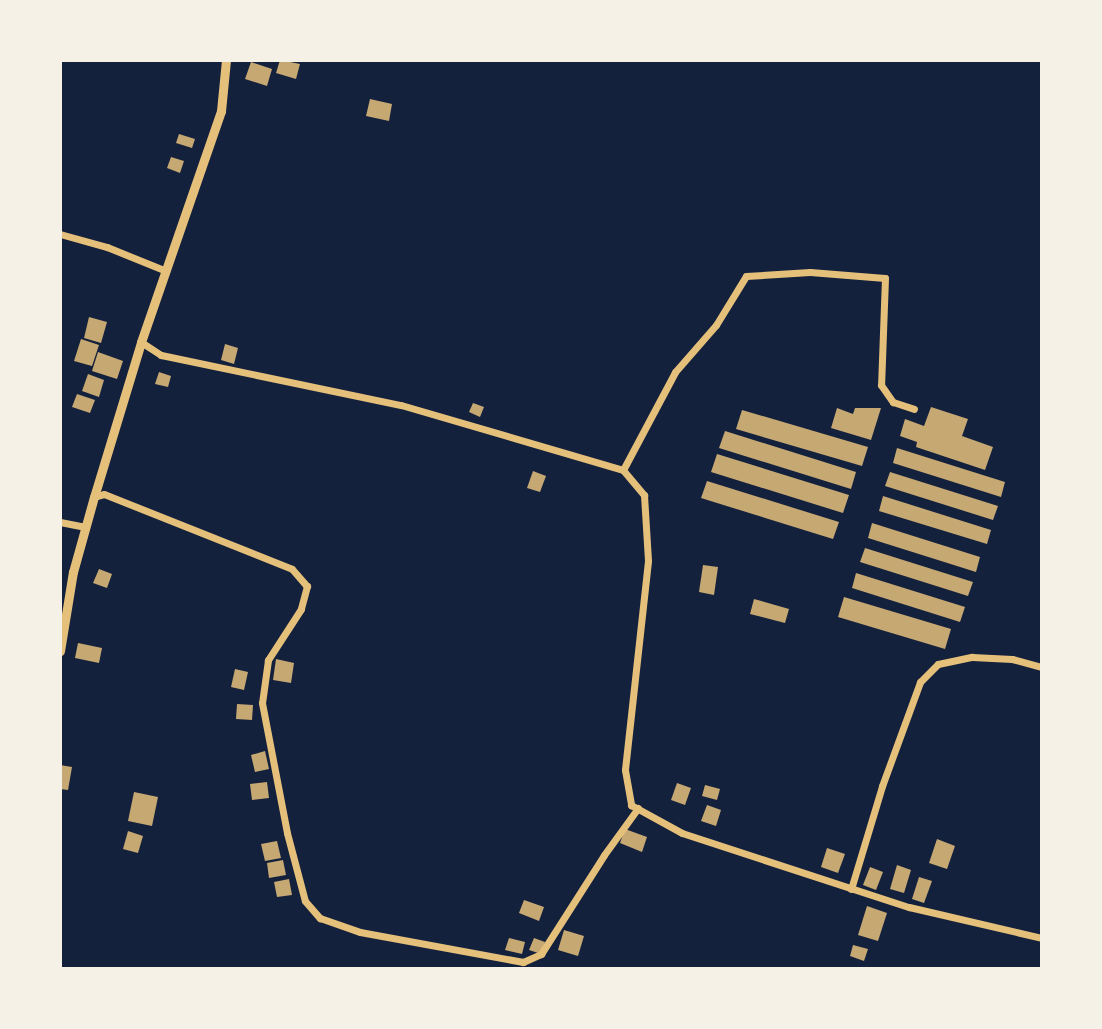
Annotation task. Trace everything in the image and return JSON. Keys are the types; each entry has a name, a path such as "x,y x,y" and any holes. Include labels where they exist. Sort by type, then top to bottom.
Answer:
{"street":[{"path":"60,651 73,572 94,497 141,342 221,111 226,60"},
{"path":"60,234 107,247 166,271"},
{"path":"623,470 675,372 716,325 746,276 810,272 885,278 881,385 893,402 914,409"},
{"path":"141,342 161,355 401,405 623,470 644,495 648,561 625,770 631,805 682,833 851,889 909,907 1042,938"},
{"path":"94,497 104,494 292,569 307,586 301,609 268,660 262,703 305,901 320,918 360,932 523,962 541,954 638,808"},
{"path":"60,522 86,527"},
{"path":"851,889 882,786 920,682 938,664 972,657 1012,659 1042,667"}],"building":[{"path":"280,60 300,64 296,79 276,73"},
{"path":"251,62 272,69 267,86 245,79"},
{"path":"370,99 392,104 389,121 366,116"},
{"path":"179,134 195,139 192,148 176,143"},
{"path":"171,157 184,161 180,173 167,168"},
{"path":"89,317 107,322 101,343 84,338"},
{"path":"81,339 99,345 92,366 74,361"},
{"path":"225,344 238,348 234,364 221,360"},
{"path":"98,352 123,361 117,379 92,371"},
{"path":"159,372 171,376 168,387 155,384"},
{"path":"88,374 104,380 99,397 82,391"},
{"path":"77,394 95,400 90,413 72,407"},
{"path":"473,403 484,407 480,417 469,412"},
{"path":"931,407 968,419 962,436 993,447 985,470 916,447 917,442 900,436 905,419 924,426"},
{"path":"837,408 853,414 855,408 881,408 871,440 831,428"},
{"path":"742,410 868,447 862,466 736,429"},
{"path":"725,431 856,472 851,489 719,448"},
{"path":"897,448 1005,482 1001,497 893,463"},
{"path":"717,454 849,495 843,513 711,472"},
{"path":"533,471 546,476 540,492 527,488"},
{"path":"890,472 998,506 993,520 885,486"},
{"path":"707,481 839,522 833,539 701,498"},
{"path":"883,496 991,530 987,544 879,511"},
{"path":"872,523 980,557 976,572 868,538"},
{"path":"865,548 973,582 968,596 860,562"},
{"path":"703,565 718,567 714,595 699,592"},
{"path":"99,569 112,574 107,588 93,583"},
{"path":"856,573 965,607 960,622 852,588"},
{"path":"844,597 951,629 945,649 838,617"},
{"path":"754,599 789,609 785,623 750,614"},
{"path":"78,643 102,648 99,663 75,658"},
{"path":"276,659 294,663 291,683 273,680"},
{"path":"235,669 248,672 244,690 231,687"},
{"path":"237,704 253,705 252,720 236,719"},
{"path":"265,751 269,769 255,772 251,755"},
{"path":"60,765 72,767 68,790 60,789"},
{"path":"267,782 269,798 252,800 250,784"},
{"path":"677,783 691,788 685,805 671,800"},
{"path":"705,785 720,789 717,800 702,796"},
{"path":"134,792 158,797 152,826 128,821"},
{"path":"707,805 721,810 716,826 701,821"},
{"path":"625,829 647,837 642,852 620,843"},
{"path":"128,831 143,836 138,853 123,849"},
{"path":"937,839 955,846 947,869 929,863"},
{"path":"277,841 281,858 265,861 261,844"},
{"path":"827,848 845,854 838,873 821,867"},
{"path":"283,860 286,875 269,878 267,863"},
{"path":"897,865 911,870 904,893 890,889"},
{"path":"870,867 883,872 876,890 863,885"},
{"path":"919,877 932,881 924,903 912,899"},
{"path":"289,879 292,895 277,897 274,882"},
{"path":"524,900 544,907 539,921 519,913"},
{"path":"867,906 887,913 878,941 858,935"},
{"path":"564,930 584,936 578,956 558,950"},
{"path":"509,938 525,942 522,954 505,950"},
{"path":"534,938 545,942 541,954 529,950"},
{"path":"853,945 868,949 864,961 850,956"}]}
